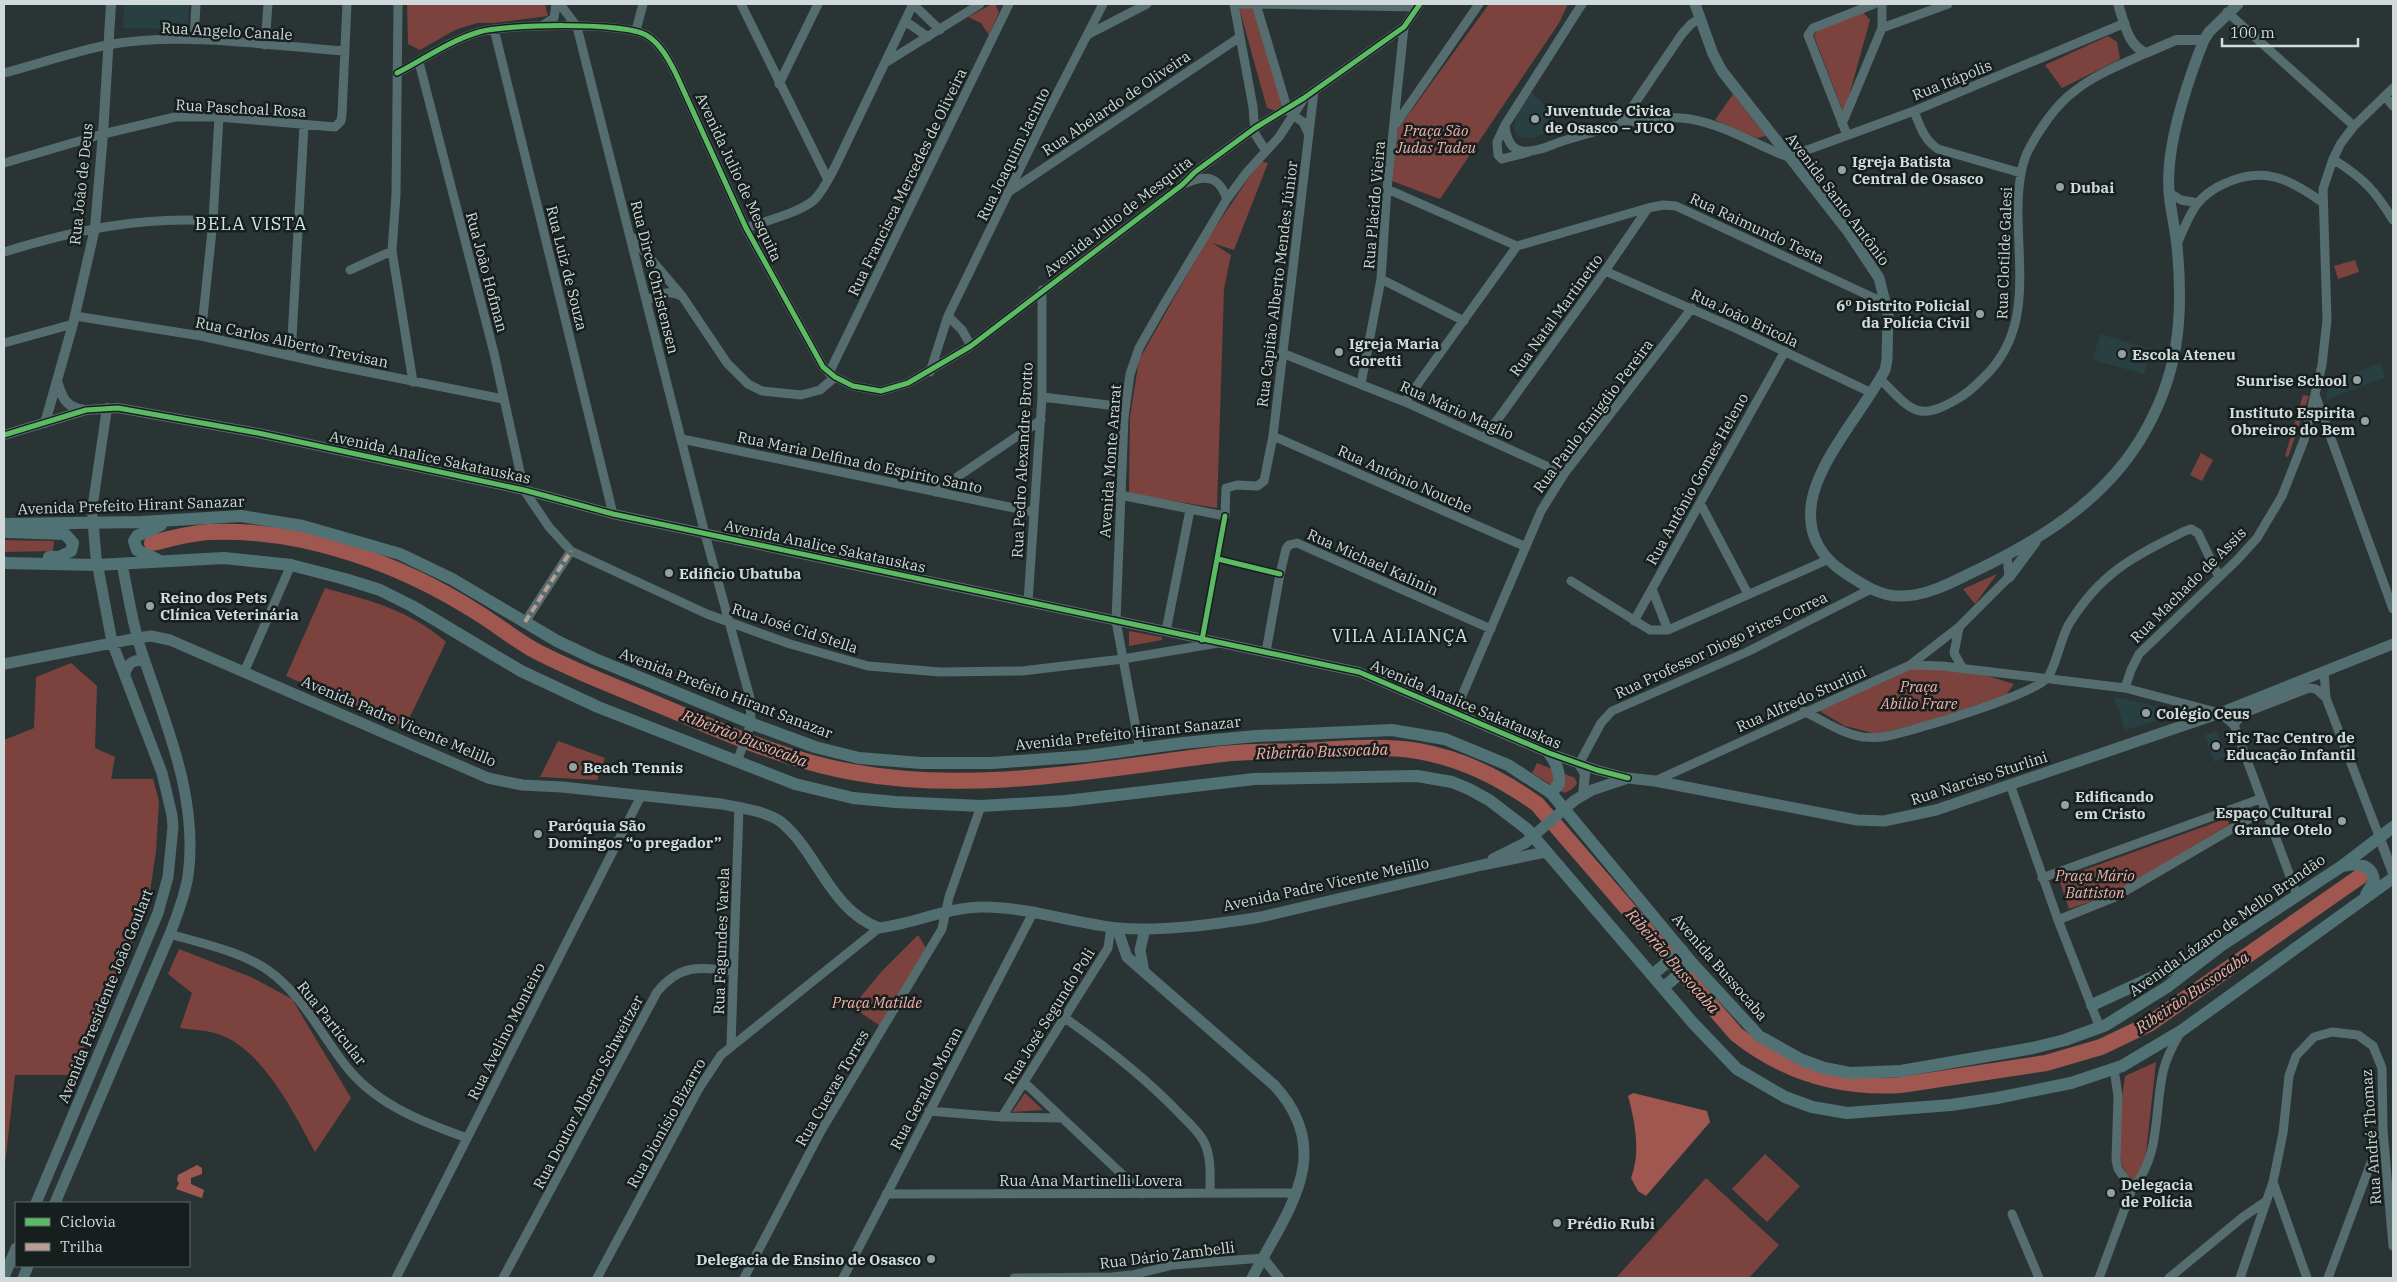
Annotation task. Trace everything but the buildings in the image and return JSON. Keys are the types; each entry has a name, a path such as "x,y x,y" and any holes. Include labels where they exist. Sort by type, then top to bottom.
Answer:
{"main road":[{"name":"Avenida Santo Antônio","path":"1695,4 1713,54 1722,71 1788,157 1798,167 1862,252 1879,278 1887,304 1887,360 1880,379 1843,437 1816,485 1811,507 1812,530 1827,560 1871,589 1889,595 1914,595 1946,585 2036,540 2079,509 2113,477 2140,439 2152,418 2176,353 2181,299 2177,244 2168,192 2173,140 2204,40 2227,12 2238,4"},
{"name":"Avenida Prefeito Hirant Sanazar","path":"4,524 93,528 241,516 302,526 369,544 400,554 452,579 525,622 595,659 750,726 841,755 888,761 992,763 1140,750 1184,743 1256,736 1392,730 1414,732 1445,739 1508,765 1551,793 1563,811"},
{"path":"170,521 137,536 134,541 137,550 158,560 230,558 291,566 380,590 412,606 521,671 598,707 739,756 795,784 853,798 982,806 1066,801 1254,779 1417,776 1432,778 1470,789 1489,800 1527,829 1656,972 1716,1049 1747,1075 1767,1088 1803,1104 1847,1113 1951,1106 2072,1083 2114,1069 2181,1030 2299,948 2393,878"},
{"name":"Avenida Presidente João Goulart","path":"36,1202 158,913 168,877 173,827 167,790 112,642 93,528"},
{"path":"4,530 7,532 65,534 73,543 71,551 59,557 4,556"},
{"path":"2009,577 2036,540"},
{"path":"4,563 97,561 122,564 170,560"},
{"path":"55,1202 170,934 184,896 188,875 190,840 181,774 138,638 122,564"},
{"name":"Avenida Padre Vicente Melillo","path":"4,664 150,636 170,640 245,670 488,778 522,786 562,787 739,807 780,821 850,910 869,924 879,928 980,907 1034,912 1114,927 1145,929 1224,923 1261,917 1482,864 1546,852"},
{"name":"Rua Narciso Sturlini","path":"1563,811 1583,795 1628,778 1655,781 1857,820 1884,821 1936,810 2220,714 2393,644"},
{"path":"125,673 132,661 145,661"},
{"path":"1549,753 1556,763 1560,774 1559,784 1551,793"},
{"name":"Avenida Padre Vicente Melillo","path":"1482,864 1534,837 1563,811"},
{"name":"Avenida Bussocaba","path":"1563,811 1690,964 1759,1036 1802,1060 1824,1068 1850,1073 1902,1071 2024,1049 2065,1040 2100,1028"},
{"name":"Avenida Lázaro de Mello Brandão","path":"2100,1028 2121,1018 2167,987 2199,962 2342,866 2393,827"},
{"path":"2342,866 2367,866 2372,872 2374,881 2363,899"},
{"path":"1114,927 1127,957 1274,1085 1292,1106 1301,1129 1306,1154 1302,1177 1296,1193 1252,1278"},
{"path":"1144,972 1140,950 1145,929"},
{"path":"1656,972 1680,952"},
{"path":"2092,1005 2177,966 2199,962"},
{"path":"1666,986 1690,964"},
{"path":"4,1277 15,1250"}],"street":[{"name":"Rua João de Deus","path":"45,423 58,384 95,228 111,4"},
{"path":"194,40 196,4"},
{"path":"265,45 268,4"},
{"path":"344,51 347,4"},
{"path":"398,4 396,195 392,251 413,382"},
{"path":"540,26 554,18 556,4"},
{"path":"560,4 577,27"},
{"path":"636,30 643,4"},
{"path":"741,4 828,180"},
{"path":"779,84 818,4"},
{"path":"746,228 814,200 828,180 913,4 940,30"},
{"path":"885,63 980,4"},
{"name":"Rua Francisca Mercedes de Oliveira","path":"832,375 1009,4"},
{"name":"Rua Joaquim Jacinto","path":"930,372 948,316 1007,193 1089,35 1103,4"},
{"path":"1089,35 1147,4"},
{"path":"1252,4 1235,4 1253,107 1254,128 1258,140 1266,151"},
{"path":"1256,4 1287,107 1292,118 1303,122 1309,135"},
{"path":"1261,4 1418,6"},
{"path":"1395,126 1479,4"},
{"path":"1582,4 1499,133 1496,149 1498,156 1502,160 1620,125 1660,118 1691,120 1718,127 1788,157"},
{"path":"1847,135 1808,36 1813,28 1820,24 1874,4"},
{"path":"1842,124 1882,28 1882,4"},
{"path":"1882,28 1948,4"},
{"path":"2118,4 2131,41 2136,47 2146,53 2176,40 2204,40"},
{"path":"1404,26 1418,6"},
{"path":"2227,12 2354,126"},
{"path":"1620,125 1682,34 1700,18"},
{"path":"905,21 928,37"},
{"name":"Rua Itápolis","path":"1788,157 1914,111 2125,24"},
{"name":"Avenida Julio de Mesquita","path":"397,73 462,38 494,29 540,26 616,26 636,30 648,36 658,45 674,69 697,116 746,228 807,342 823,367 832,375 853,386 881,391 901,387 930,372 970,346 1254,128 1304,98 1404,26"},
{"name":"Rua Plácido Vieira","path":"1361,384 1381,279 1387,189 1404,26"},
{"name":"Rua Dirce Christensen","path":"577,27 705,534 750,698 750,726"},
{"name":"Rua Luiz de Souza","path":"494,29 613,514"},
{"name":"Rua Abelardo de Oliveira","path":"1007,193 1240,37"},
{"name":"Rua Angelo Canale","path":"4,73 108,45 140,42 194,40 344,51"},
{"name":"Rua Paschoal Rosa","path":"4,162 165,118 219,118 333,128 341,121 344,51"},
{"name":"Rua Clotilde Galesi","path":"1880,379 1905,405 1917,411 1927,412 1945,407 1966,394 1994,368 2008,345 2017,323 2019,283 2018,201 2021,173 2027,153 2049,120 2070,95 2083,85 2146,53"},
{"name":"Rua João Hofman","path":"419,62 504,399 524,490"},
{"name":"Rua Machado de Assis","path":"2125,688 2139,654 2220,577 2257,538 2282,496 2304,440 2322,366 2328,320 2322,202 2323,188 2341,143 2354,126 2393,88"},
{"name":"Rua Capitão Alberto Mendes Júnior","path":"1190,510 1225,516 1226,488 1238,485 1257,486 1261,484 1265,477 1273,436 1314,91"},
{"path":"2385,96 2393,106"},
{"name":"Avenida Monte Ararat","path":"1140,750 1116,621 1120,495 1125,407 1130,374 1139,348 1227,199 1247,172 1283,132 1304,98"},
{"path":"1914,111 1923,134 1938,149 2021,173"},
{"path":"1272,117 1279,122 1283,132"},
{"path":"201,336 219,118"},
{"path":"291,356 304,125"},
{"path":"1505,125 1507,138 1513,147 1521,151 1535,150"},
{"path":"2333,159 2361,176 2374,189 2393,220"},
{"path":"2177,244 2198,202 2221,185 2250,175 2265,174 2294,184 2322,202"},
{"name":"Avenida Julio de Mesquita","path":"1182,185 1200,178 1211,179 1220,185 1227,199"},
{"path":"1387,189 1517,246 1406,402"},
{"path":"2168,192 2181,200 2198,202"},
{"name":"Rua Raimundo Testa","path":"1517,246 1648,208 1663,205 1676,206 1887,304"},
{"name":"Rua Natal Martinetto","path":"1485,437 1605,271 1648,208"},
{"path":"4,252 50,238 130,222 212,221"},
{"path":"631,235 682,296 727,363 748,384 762,391 801,395 820,390 832,375"},
{"path":"350,270 392,251"},
{"name":"Rua João Bricola","path":"1605,271 1692,308 1872,393"},
{"path":"1381,279 1464,321"},
{"name":"Rua Pedro Alexandre Brotto","path":"1028,602 1041,420 1042,290"},
{"path":"647,301 664,292 674,292 682,296"},
{"name":"Rua Paulo Emigdio Pereira","path":"1456,712 1541,511 1564,474 1692,308"},
{"path":"948,316 962,330 970,346"},
{"path":"4,343 74,320"},
{"name":"Rua Carlos Alberto Trevisan","path":"74,320 201,336 413,382 504,399"},
{"name":"Rua Antônio Gomes Heleno","path":"1634,620 1785,351"},
{"name":"Rua Mário Maglio","path":"1282,352 1406,402 1564,474"},
{"name":"Avenida Analice Sakatauskas","path":"58,384 63,400 67,405 86,410"},
{"path":"1042,397 1125,407"},
{"path":"2316,397 2393,609"},
{"path":"93,528 92,510 107,408"},
{"name":"Avenida Analice Sakatauskas","path":"4,435 86,410 107,408 136,410 258,432 524,490 613,514 1359,672 1549,753 1628,778"},
{"path":"935,492 1041,420"},
{"name":"Rua Antônio Nouche","path":"1273,436 1526,547"},
{"name":"Rua Maria Delfina do Espírito Santo","path":"682,439 1033,512"},
{"name":"Rua José Cid Stella","path":"524,490 549,527 571,551 616,574 730,622 798,647 868,666 892,669 1003,672 1123,659 1220,642"},
{"path":"1120,495 1190,510 1166,631"},
{"path":"1700,503 1748,594"},
{"path":"1804,711 1862,737 1880,738 1990,705 2026,690 2048,678 2057,650 2073,619 2106,577 2133,557 2185,531 2195,530 2200,536 2220,577"},
{"name":"Rua Michael Kalinin","path":"1266,652 1286,550 1289,545 1297,543 1491,629"},
{"path":"525,622 571,551"},
{"path":"1910,665 1959,627 2009,577 2002,558"},
{"path":"1572,581 1650,630 1668,630 1827,560"},
{"path":"245,670 291,566"},
{"path":"1652,589 1668,630"},
{"name":"Rua Professor Diogo Pires Correa","path":"1579,764 1601,723 1612,711 1747,652 1871,589"},
{"path":"1959,627 1954,652 1963,668"},
{"name":"Rua Alfredo Sturlini","path":"1655,781 1804,711 1910,665 1963,668 2034,679 2048,678 2125,688 2220,714"},
{"path":"2324,672 2326,698 2393,873"},
{"path":"2234,726 2242,714 2309,688 2316,689 2326,698"},
{"path":"2220,714 2234,726 2297,895"},
{"path":"739,756 750,726"},
{"path":"1579,764 1585,774 1583,795"},
{"path":"2010,784 2042,878 2100,1028"},
{"name":"Rua Avelino Monteiro","path":"396,1278 641,796"},
{"path":"2042,878 2260,799"},
{"name":"Rua Cuevas Torres","path":"744,1278 821,1132 942,929 944,914 982,806"},
{"name":"Rua Fagundes Varela","path":"731,1045 739,807"},
{"path":"2058,920 2115,897 2264,810"},
{"path":"2229,811 2236,826"},
{"name":"Rua Geraldo Moran","path":"843,1278 1034,912"},
{"name":"Rua José Segundo Poli","path":"1002,1118 1108,948 1114,927"},
{"name":"Rua Dionísio Bizarro","path":"596,1278 712,1067 731,1045 770,1017 879,928"},
{"name":"Rua Particular","path":"170,934 239,955 268,971 294,995 362,1084 402,1112 467,1138"},
{"name":"Rua Doutor Alberto Schweitzer","path":"503,1278 656,992 666,980 690,968 712,968 732,971"},
{"path":"1065,1018 1110,1051 1168,1101 1204,1140 1208,1152 1210,1193"},
{"path":"2099,1278 2132,1190 2142,1176 2150,1158 2163,1071 2170,1050 2181,1030"},
{"name":"Rua André Thomaz","path":"2240,1278 2273,1182 2283,1133 2289,1076 2296,1056 2314,1037 2332,1032 2352,1032 2373,1046 2382,1068 2383,1130 2393,1246"},
{"path":"2114,1069 2118,1096 2116,1160 2118,1168 2132,1190"},
{"path":"1025,1083 1143,1194"},
{"path":"929,1111 1002,1118 1061,1118"},
{"path":"2328,1278 2383,1130"},
{"path":"2273,1182 2307,1278"},
{"name":"Rua Ana Martinelli Lovera","path":"886,1194 1296,1193"},
{"path":"2169,1278 2243,1217 2265,1202"},
{"path":"2012,1214 2040,1278"},
{"path":"1263,1258 1279,1278"},
{"name":"Rua Dário Zambelli","path":"1014,1278 1112,1277 1147,1274 1173,1265 1263,1258"}],"shaded area":[{"path":"124,4 189,4 188,24 181,29 123,28"},
{"name":"Juventude Civica de Osasco – JUCO","path":"1530,91 1546,107 1552,108 1556,130 1532,138 1520,137 1514,132 1516,114"},
{"path":"1946,298 1950,306 1948,315 1942,318 1936,318 1935,316 1901,318 1899,302"},
{"name":"Escola Ateneu","path":"2100,334 2151,349 2144,374 2093,360"},
{"name":"Sunrise School","path":"2380,363 2386,377 2326,400 2329,383"},
{"name":"Colégio Ceus","path":"2114,697 2173,710 2175,715 2125,730"},
{"name":"Tic Tac Centro de Educação Infantil","path":"2217,731 2226,757 2214,762 2205,735"},
{"path":"1633,1093 1707,1111 1710,1122 1646,1196 1638,1191 1631,1178 1636,1158 1636,1137 1628,1096"},
{"path":"197,1165 202,1168 202,1174 191,1178 191,1184 204,1190 202,1198 176,1189 179,1183 177,1180 178,1175"}],"green space":[{"path":"407,4 545,4 548,16 494,23 477,23 455,30 420,50 408,44"},
{"path":"995,4 999,12 989,35 981,23 968,17"},
{"path":"1238,4 1254,4 1284,103 1277,111 1267,108"},
{"name":"Praça São Judas Tadeu","path":"1489,4 1568,4 1559,23 1440,199 1392,181 1398,129"},
{"path":"1862,11 1870,20 1844,114 1814,36 1817,31"},
{"path":"2108,36 2117,42 2120,59 2062,88 2045,65"},
{"path":"1733,94 1766,136 1757,138 1715,120"},
{"path":"1260,161 1268,163 1234,250 1212,243 1231,255 1224,289 1217,508 1129,494 1130,417 1139,360 1207,240"},
{"path":"2355,260 2359,272 2338,279 2334,266"},
{"path":"2303,395 2309,396 2288,457 2285,456"},
{"path":"2201,453 2213,460 2202,481 2190,475"},
{"path":"4,540 54,541 53,551 4,552"},
{"path":"1997,574 1975,604 1963,589"},
{"path":"325,588 374,602 404,614 446,642 405,727 286,676"},
{"path":"1129,631 1162,637 1162,640 1129,646"},
{"path":"71,663 97,686 95,748 115,757 111,779 153,779 159,801 156,851 149,899 122,970 70,1075 15,1075 4,1173 4,740 34,728 36,677"},
{"name":"Praça Abílio Frare","path":"1912,667 1971,671 2014,684 2006,695 1925,722 1877,734 1845,726 1818,710"},
{"name":"Beach Tennis","path":"558,741 605,758 597,780 540,777"},
{"path":"1537,763 1575,778 1577,784 1571,790 1564,793 1532,773"},
{"name":"Praça Mário Battiston","path":"2225,819 2228,820 2229,825 2113,894 2069,909 2059,879"},
{"name":"Praça Matilde","path":"918,935 926,948 882,1027 852,1007 882,971"},
{"path":"179,949 251,977 292,999 351,1098 315,1152 276,1084 249,1053 234,1042 218,1034 180,1028 192,993 168,974"},
{"path":"2156,1062 2145,1162 2134,1181 2126,1172 2118,1147 2119,1117 2125,1076"},
{"path":"1025,1093 1043,1110 1012,1112"},
{"path":"1765,1154 1800,1186 1767,1222 1732,1189"},
{"path":"1706,1178 1779,1245 1749,1278 1616,1278"}],"waterway":[{"name":"Ribeirão Bussocaba","path":"152,543 180,536 209,532 244,532 279,536 349,552 383,564 448,595 485,617 532,649 579,672 754,744 802,760 852,772 942,781 988,780 1079,773 1247,752 1360,748 1418,751 1466,764 1495,778 1537,804 1736,1034 1774,1059 1814,1076 1834,1081 1878,1086 1901,1085 2046,1063 2101,1047 2149,1024 2361,876"}],"marked path":[{"path":"525,622 571,551"}],"cycle path":[{"path":"397,73 457,40 493,29 538,26 591,26 634,31 651,38 660,47 673,69 746,228 823,367 835,377 853,386 881,391 908,383 971,346 1182,185 1195,172 1255,128 1304,98 1404,27 1420,4"},
{"path":"4,435 86,410 118,408 258,433 524,490 613,514 1359,672 1549,753 1597,770 1628,778"},
{"path":"1202,640 1225,516"},
{"path":"1218,559 1280,574"}],"place":[{"name":"Juventude Civica de Osasco – JUCO","path":"1535,119"},
{"name":"Igreja Batista Central de Osasco","path":"1842,170"},
{"name":"Dubai","path":"2060,187"},
{"name":"6º Distrito Policial da Polícia Civil","path":"1980,314"},
{"name":"Igreja Maria Goretti","path":"1339,352"},
{"name":"Escola Ateneu","path":"2122,354"},
{"name":"Sunrise School","path":"2357,380"},
{"name":"Instituto Espirita Obreiros do Bem","path":"2365,421"},
{"name":"Edificio Ubatuba","path":"669,573"},
{"name":"Reino dos Pets Clínica Veterinária","path":"150,606"},
{"name":"Colégio Ceus","path":"2146,713"},
{"name":"Tic Tac Centro de Educação Infantil","path":"2216,746"},
{"name":"Beach Tennis","path":"573,767"},
{"name":"Edificando em Cristo","path":"2065,805"},
{"name":"Espaço Cultural Grande Otelo","path":"2342,821"},
{"name":"Paróquia São Domingos “o pregador”","path":"538,834"},
{"name":"Delegacia de Polícia","path":"2111,1193"},
{"name":"Prédio Rubi","path":"1557,1223"},
{"name":"Delegacia de Ensino de Osasco","path":"931,1259"}],"district":[{"name":"BELA VISTA","path":"251,223"},
{"name":"VILA ALIANÇA","path":"1400,635"}]}
